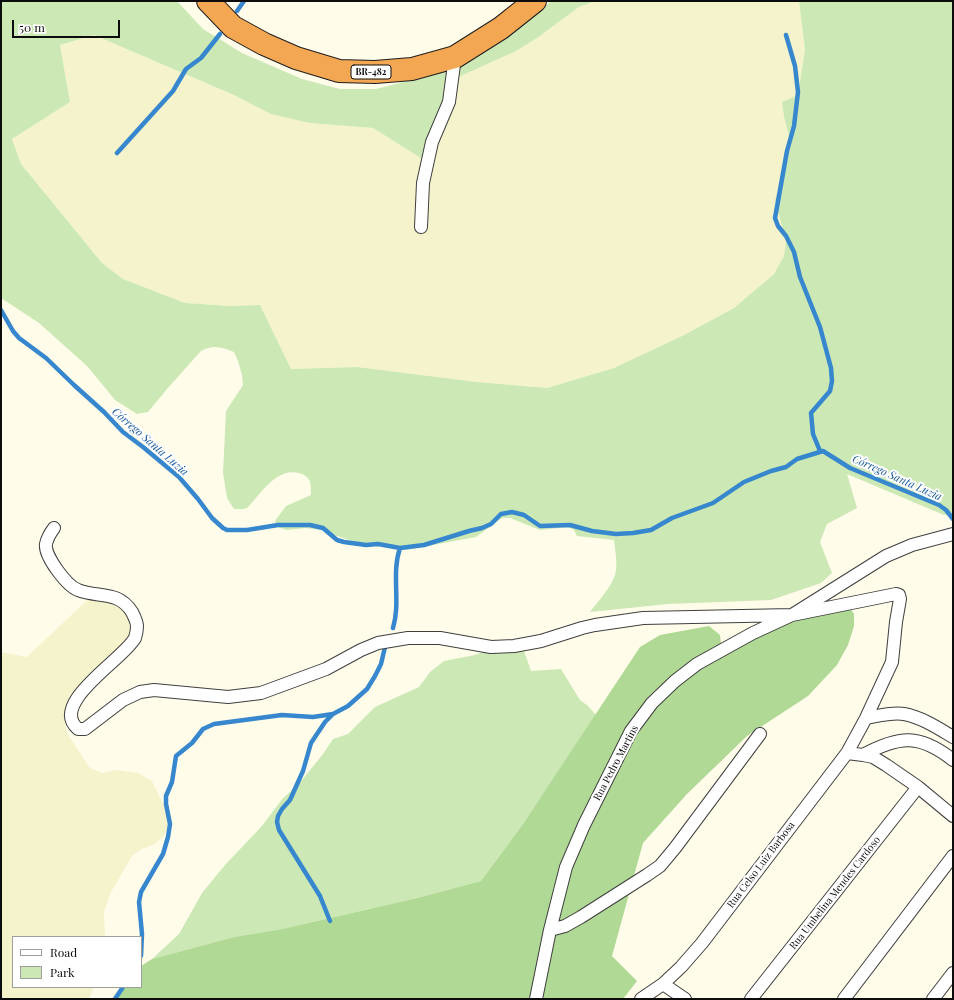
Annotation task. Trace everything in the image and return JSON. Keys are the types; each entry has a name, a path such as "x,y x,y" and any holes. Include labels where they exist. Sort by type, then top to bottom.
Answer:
{"highway":[{"name":"BR-482","path":"208,1 233,27 264,44 296,58 339,71 375,72 412,69 455,57 501,28 535,1"}],"street":[{"path":"421,227 423,183 432,142 449,102 455,57"},
{"path":"54,528 46,544 47,553 68,584 77,590 120,599 129,608 137,625 136,637 129,647 80,693 73,707 71,718 73,724 78,729 85,729 124,700 140,692 154,690 228,697 261,693 326,668 360,650 378,643 408,638 440,638 491,647 514,646 542,641 589,626 644,618 792,615"},
{"name":"Rua Pedro Martins","path":"536,999 550,930 566,866 584,825 632,731 652,703 675,681 697,664 753,633 792,615 886,556 912,545 953,534"},
{"name":"Rua Celso Luiz Barbosa","path":"641,999 663,984 681,967 702,943 847,753 866,718 892,662 900,599 899,595 896,594 792,615"},
{"path":"866,718 891,714 904,714 953,736"},
{"path":"550,930 565,926 582,917 660,866 760,734"},
{"path":"863,755 881,745 894,741 913,740 925,742 940,750 953,760"},
{"path":"847,753 873,757 918,787 953,816"},
{"name":"Rua Umbelina Mendes Cardoso","path":"751,999 918,787"},
{"path":"844,999 953,856"},
{"path":"933,999 953,973"},
{"path":"663,984 685,999"}],"green space":[{"path":"1,1 177,1 203,29 242,53 302,79 340,89 376,89 435,74 541,10 551,1 595,1 579,7 537,38 516,51 452,80 424,160 373,128 310,123 271,114 236,96 94,35 60,45 70,102 12,139 21,164 102,263 123,279 185,303 230,306 260,305 291,369 357,367 477,382 547,388 614,368 684,335 734,308 774,274 784,256 786,241 775,200 783,181 789,153 789,136 782,102 798,95 805,50 799,1 953,1 953,513 944,515 847,474 857,508 827,524 820,542 832,573 821,583 771,600 668,604 590,612 607,590 615,575 616,562 614,540 577,536 574,530 568,527 540,530 510,518 502,518 476,537 406,550 354,542 321,530 306,528 287,530 277,527 275,521 286,506 311,495 308,478 302,474 293,472 285,473 271,482 247,508 234,509 227,498 223,473 226,411 243,385 242,375 234,352 218,347 201,351 148,412 137,414 115,400 87,366 39,323 1,298"},
{"path":"596,1 799,1 805,50 798,95 782,102 789,135 789,153 783,181 775,200 786,241 784,256 774,274 734,308 684,335 614,368 547,388 477,382 357,367 291,369 260,305 230,306 185,303 123,279 102,263 21,164 12,139 70,102 60,45 94,35 235,96 310,123 373,128 424,160 452,80 516,51 537,38 579,7"},
{"path":"102,595 117,601 129,614 132,628 126,640 70,700 65,723 67,733 89,767 102,773 115,770 138,773 152,781 171,820 164,836 155,844 142,849 132,856 111,892 104,912 105,936 12,936 12,988 94,988 89,999 1,999 1,652 27,657 86,601"},
{"path":"847,603 854,614 854,626 848,645 837,665 808,696 747,736 687,794 643,843 612,956 637,981 623,999 112,999 120,988 142,988 142,965 152,959 234,937 282,929 417,898 481,881 523,824 640,647 660,635 709,626 720,635 721,644 780,628 804,616"},
{"path":"508,648 523,648 531,671 561,669 580,700 596,715 523,824 481,881 417,898 282,929 234,937 152,959 179,934 202,893 225,865 262,826 283,798 298,785 333,739 348,734 375,707 419,687 430,672 444,661"}],"waterway":[{"path":"237,11 244,1"},
{"path":"117,153 173,91 186,69 201,58 220,34"},
{"path":"786,35 795,66 798,92 794,126 787,151 775,218 778,226 786,236 794,252 800,277 820,327 831,368 832,381 830,391 811,413 813,434 820,451"},
{"name":"Córrego Santa Luzia","path":"1,310 13,331 19,338 46,358 104,412 123,432 179,477 212,518 227,530 247,530 278,525 310,525 323,528 337,540 344,542 366,545 378,544 400,548 424,545 482,528 491,524 501,514 512,512 524,515 540,526 570,525 592,531 616,534 633,533 651,530 672,518 713,503 744,482 771,471 786,467 797,459 823,451 850,468 939,505 946,510 953,519"},
{"path":"393,628 396,608 396,568 400,548"},
{"path":"142,936 139,902 141,892 163,854 168,837 170,824 166,796 172,782 176,756 192,743 203,729 214,724 282,715 313,717 333,714 348,706 367,689 381,664 385,647"},
{"path":"330,921 320,896 279,830 277,822 278,816 290,800 303,771 311,743 325,722 332,715"},
{"path":"115,999 122,988"}]}
